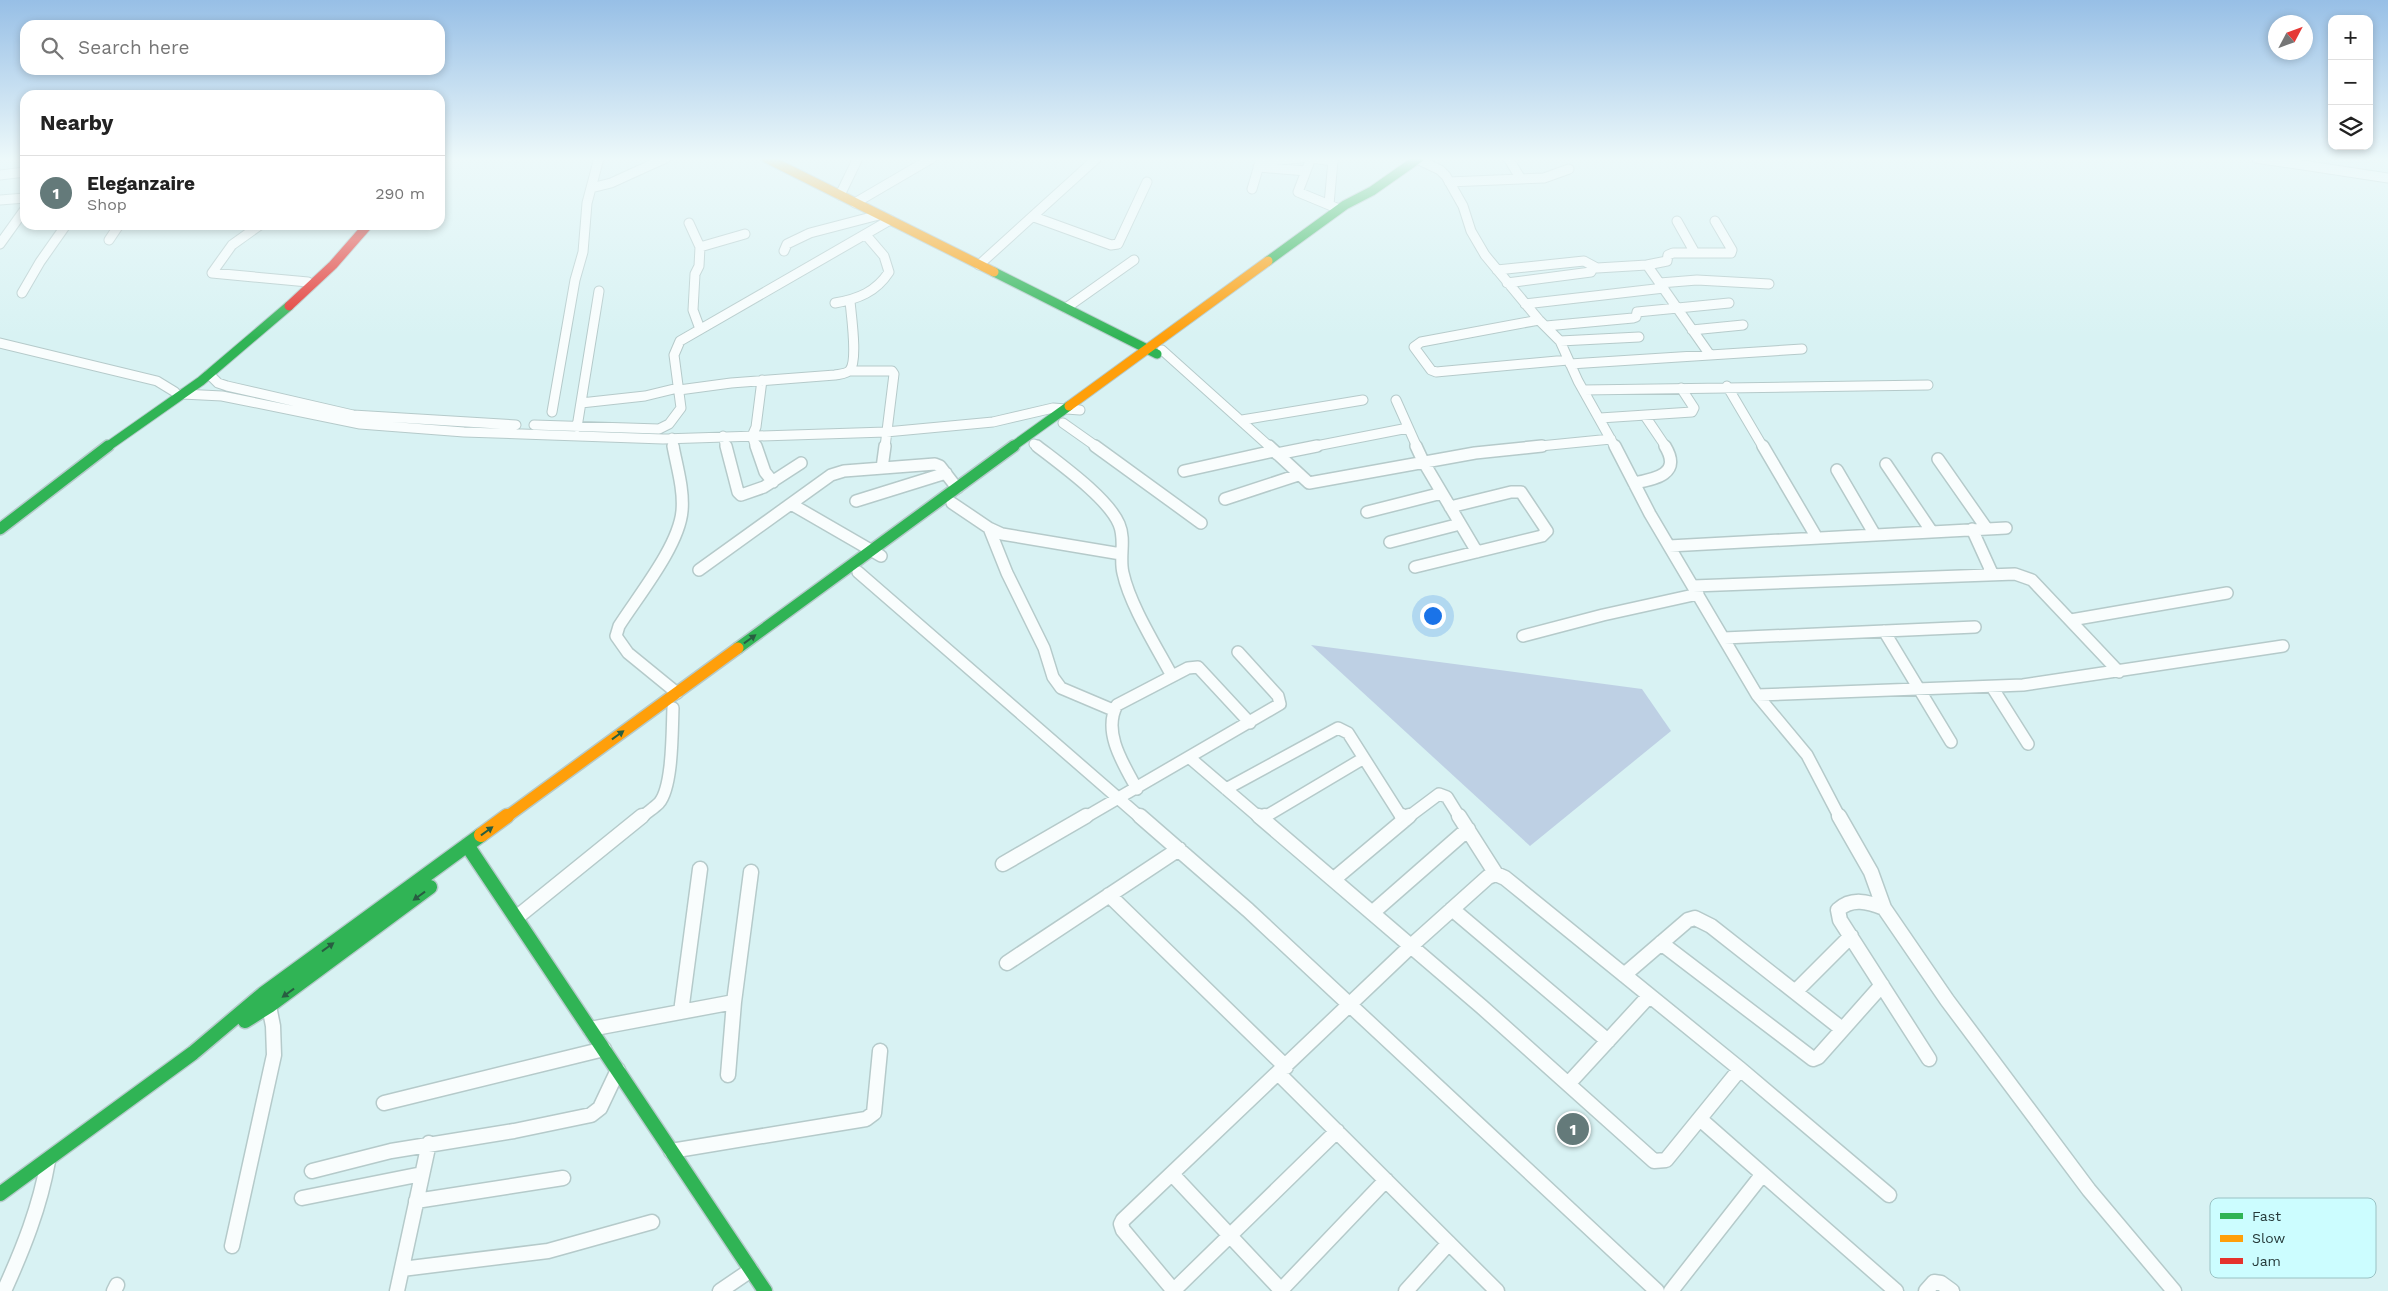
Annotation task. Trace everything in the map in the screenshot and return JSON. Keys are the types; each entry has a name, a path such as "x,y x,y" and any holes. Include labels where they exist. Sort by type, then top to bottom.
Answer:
{"main road":[{"path":"886,218 1155,351"},
{"path":"0,1194 193,1053 263,994 473,853 677,692 876,553 952,503 1063,423 1320,218"},
{"path":"506,832 858,572 876,553 957,488 1066,408 1155,351 1342,218"},
{"path":"202,377 308,282 355,230"},
{"path":"0,518 202,377 307,291 364,230"},
{"path":"0,529 182,390"},
{"path":"473,853 765,1291"},
{"path":"193,1053 269,1006 443,878"}],"street":[{"path":"0,244 5,228 15,218"},
{"path":"552,412 574,280 583,252 587,218"},
{"path":"784,251 787,244 801,236 867,218"},
{"path":"979,264 1033,218"},
{"path":"1037,218 1111,245 1118,244 1130,218"},
{"path":"1468,218 1477,242 1497,270 1525,304 1560,341 1581,386 1612,438 1634,483 1669,546 1757,695 1808,755 1833,805 1871,872 1884,908 1993,1064 2089,1190 2174,1291"},
{"path":"677,692 628,653 616,636 619,626 673,540 682,518 681,496 666,434 681,408 675,374 675,348 680,340 890,220"},
{"path":"1677,221 1695,253"},
{"path":"1497,270 1584,261 1593,268 1647,265 1666,261 1669,253 1729,254 1733,252 1715,221"},
{"path":"689,223 700,247 695,274 692,310 700,329"},
{"path":"5,228 20,225"},
{"path":"22,293 40,262 62,230"},
{"path":"109,240 116,230"},
{"path":"253,230 232,245 212,273 308,282"},
{"path":"700,247 745,234"},
{"path":"835,302 861,298 875,289 888,272 888,264 882,253 866,234"},
{"path":"1066,308 1134,260"},
{"path":"1647,265 1710,355"},
{"path":"1507,283 1591,272 1593,268"},
{"path":"1525,304 1697,280 1768,284"},
{"path":"577,427 599,290"},
{"path":"850,300 853,346 852,368 850,371"},
{"path":"1729,303 1637,312 1636,317 1633,318 1542,323 1421,342 1414,345 1414,347 1431,370 1436,372 1569,362 1802,349"},
{"path":"1692,330 1743,324"},
{"path":"1560,341 1639,337"},
{"path":"0,343 157,381 182,390 222,396 360,424 464,432 723,436 993,422 1039,411 1066,408 1080,410"},
{"path":"1155,351 1242,420 1305,481 1314,483 1423,461 1530,446 1612,438"},
{"path":"581,403 645,396 730,382 841,374 850,371 894,372 882,468"},
{"path":"202,377 226,386 353,415 394,419 652,429 666,434"},
{"path":"762,380 753,434 765,472 773,482"},
{"path":"1581,386 1681,388 1928,385"},
{"path":"1727,386 1817,538"},
{"path":"1600,418 1692,412 1694,408 1681,388"},
{"path":"1242,420 1363,400"},
{"path":"1396,400 1423,461 1477,552"},
{"path":"1634,483 1661,478 1668,473 1672,465 1668,451 1645,416"},
{"path":"1063,423 1201,523"},
{"path":"1184,471 1408,428"},
{"path":"723,436 738,492 741,495 773,482 801,463"},
{"path":"1034,444 1072,472 1108,507 1119,523 1122,538 1121,554 1127,588 1172,676"},
{"path":"1938,459 1987,529"},
{"path":"700,570 837,472 935,464 946,473 957,488"},
{"path":"1886,464 1932,532"},
{"path":"1837,470 1875,535"},
{"path":"856,501 946,473"},
{"path":"1225,499 1298,475"},
{"path":"1414,567 1546,534 1547,528 1521,492 1511,492 1450,507"},
{"path":"1367,512 1442,493"},
{"path":"952,503 989,528 1016,537 1121,554"},
{"path":"791,504 876,553"},
{"path":"1390,542 1460,524"},
{"path":"989,528 1004,568 1044,648 1053,676 1061,688 1112,710"},
{"path":"1669,546 2006,528"},
{"path":"1972,530 1992,573"},
{"path":"858,572 1179,849 1350,1005 1657,1291"},
{"path":"1523,636 1696,590 1992,573 2015,574 2032,580 2119,672"},
{"path":"2070,620 2226,593"},
{"path":"1724,638 1975,627"},
{"path":"1884,631 1951,742"},
{"path":"1757,695 1992,687 2119,672 2283,646"},
{"path":"1003,864 1277,707 1280,700 1238,652"},
{"path":"1137,788 1116,744 1110,716 1112,710 1117,705 1193,666 1202,669 1250,723"},
{"path":"1992,687 2028,744"},
{"path":"516,918 660,802 666,790 673,708"},
{"path":"1226,789 1338,728 1348,733 1404,820"},
{"path":"1190,758 1334,879 1569,1083 1654,1160 1660,1162 1666,1160 1740,1069"},
{"path":"1262,818 1364,758"},
{"path":"1334,879 1404,820 1439,794 1447,797 1496,874 1505,878 1740,1069 1889,1195"},
{"path":"1372,913 1468,829"},
{"path":"1007,963 1179,849"},
{"path":"681,1012 700,869"},
{"path":"728,1075 734,1002 751,872"},
{"path":"1337,1131 1174,1291 1123,1230 1121,1224 1126,1216 1411,946 1488,877 1496,874"},
{"path":"1109,895 1282,1070 1337,1131 1497,1291"},
{"path":"1884,908 1867,902 1853,901 1843,903 1838,910 1840,920 1929,1059"},
{"path":"1452,909 1608,1041"},
{"path":"1624,975 1688,920 1695,918 1703,921 1842,1029"},
{"path":"1795,992 1851,936"},
{"path":"1661,943 1813,1059 1818,1057 1882,985"},
{"path":"1569,1083 1649,996"},
{"path":"590,1029 734,1002"},
{"path":"232,1246 274,1055 273,1026 269,1006"},
{"path":"384,1103 604,1049"},
{"path":"671,1151 866,1119 874,1113 876,1108 880,1051"},
{"path":"312,1172 429,1143 514,1131 592,1114 600,1108 618,1070"},
{"path":"1700,1119 1896,1291"},
{"path":"397,1291 429,1143"},
{"path":"4,1291 34,1222 43,1192 48,1159"},
{"path":"302,1198 422,1174"},
{"path":"1172,1174 1281,1290 1386,1180"},
{"path":"1671,1291 1762,1175"},
{"path":"416,1201 563,1178"},
{"path":"402,1269 548,1251 652,1222"},
{"path":"1406,1291 1448,1243"},
{"path":"720,1291 751,1270"},
{"path":"1926,1291 1934,1282 1940,1283 1952,1291"}],"water":[{"path":"1311,645 1642,689 1671,731 1530,846"}],"traffic: fast":[{"path":"1268,261 1327,218"},
{"path":"994,272 1157,354"},
{"path":"0,529 128,431 201,381 289,306"},
{"path":"738,648 1069,406"},
{"path":"0,1194 193,1053 263,994 481,835"},
{"path":"467,845 765,1291"},
{"path":"245,1021 269,1006 430,887"}],"traffic: slow":[{"path":"886,218 994,272"},
{"path":"1069,406 1268,261"},
{"path":"481,835 738,648"}],"traffic: jam":[{"path":"289,306 333,265 364,230"}],"place":[{"name":"Eleganzaire","path":"1573,1129"}]}
